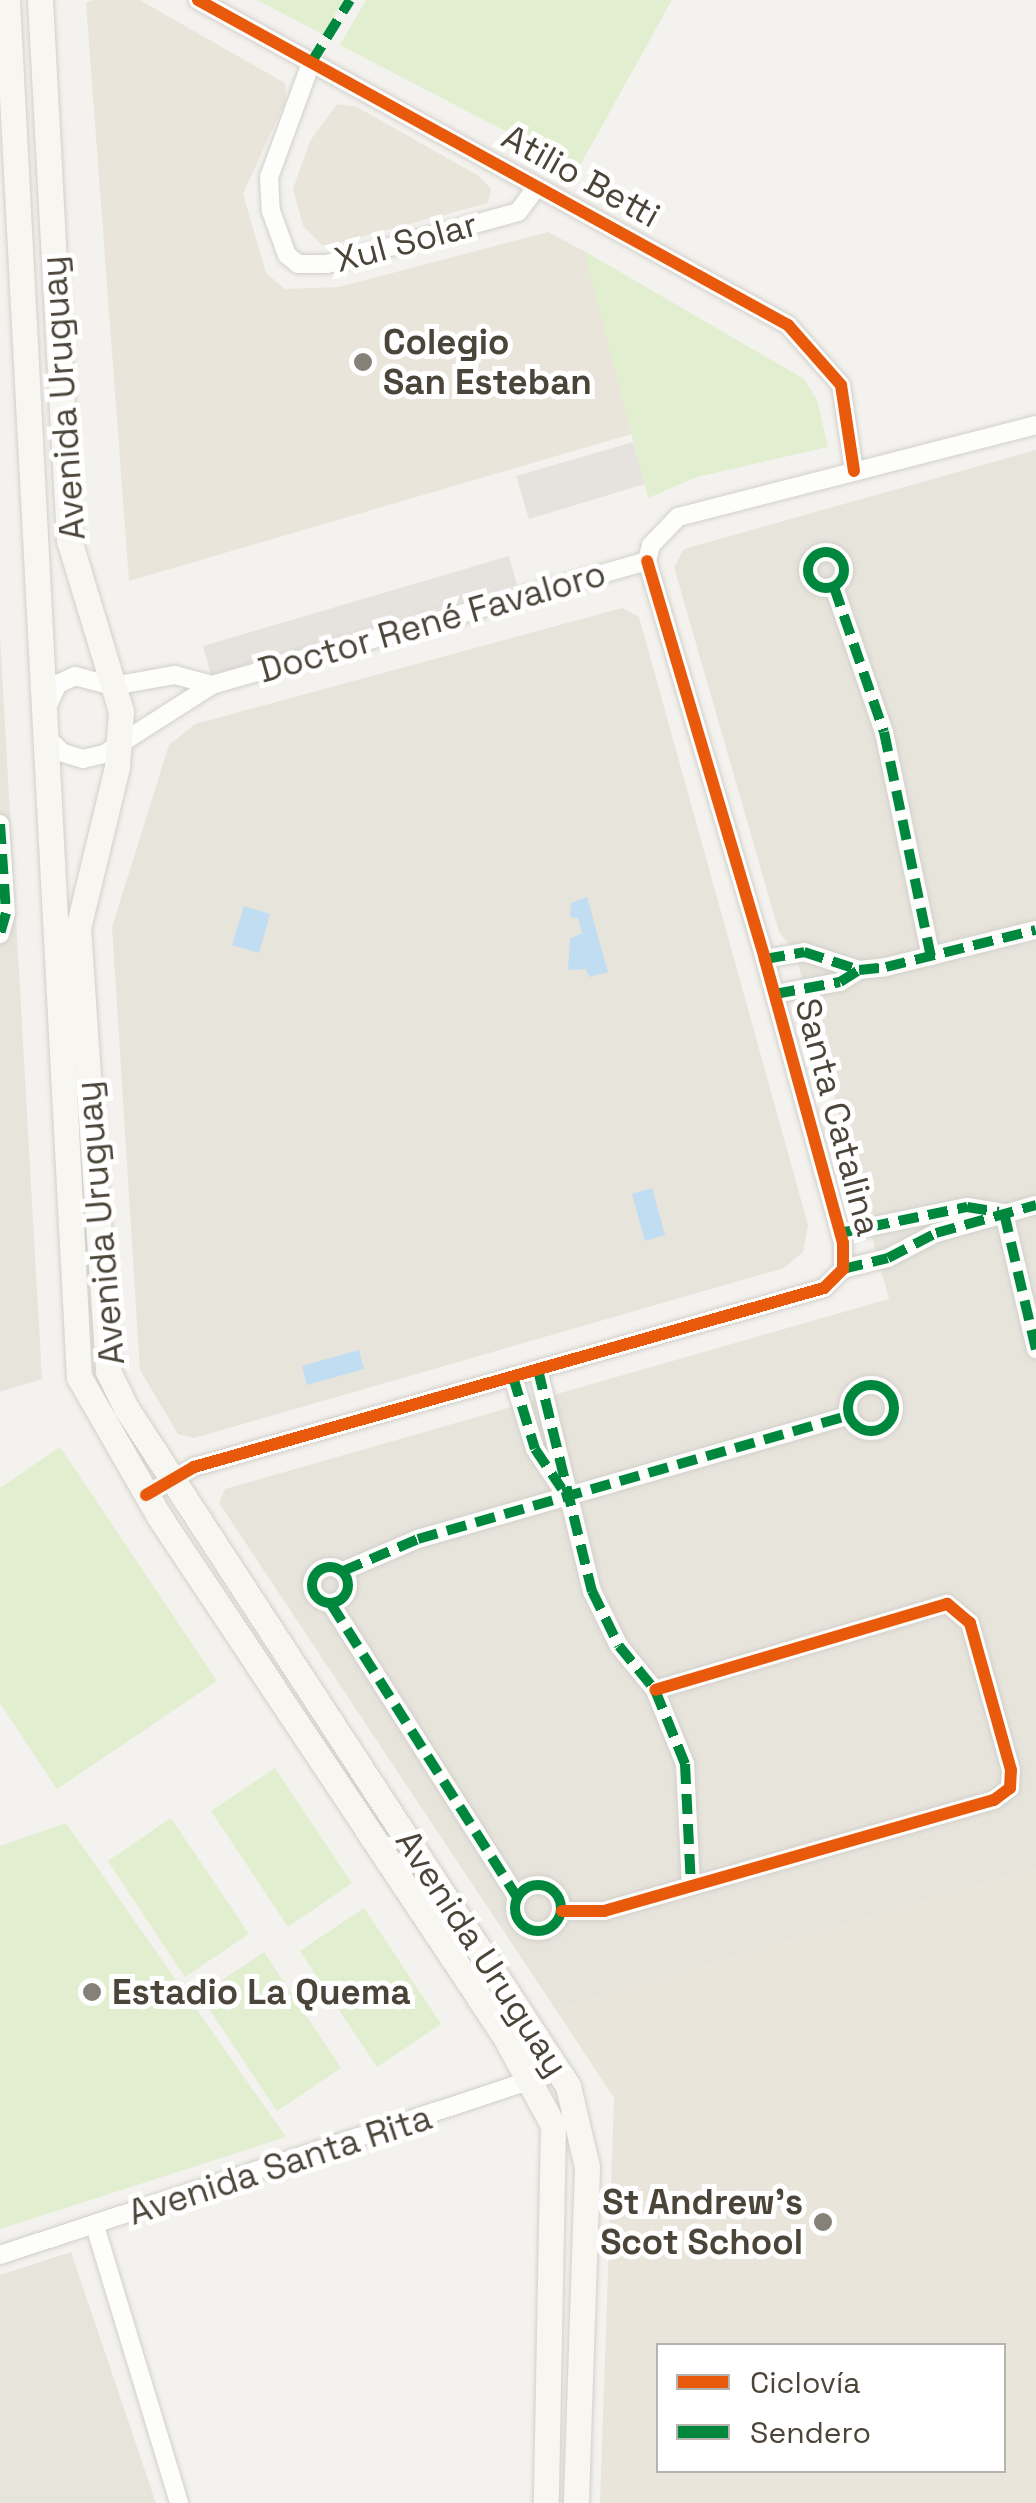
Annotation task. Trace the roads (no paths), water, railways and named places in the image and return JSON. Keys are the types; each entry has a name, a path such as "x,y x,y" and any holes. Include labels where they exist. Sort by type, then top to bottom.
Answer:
{"main road":[{"name":"Avenida Uruguay","path":"7,0 76,1360 86,1394 146,1495 533,2082 558,2146 546,2503"},
{"name":"Avenida Uruguay","path":"40,0 69,540 113,686 122,739 78,928 104,1349 115,1390 560,2071 579,2113 587,2167 576,2503"}],"street":[{"name":"Atilio Betti","path":"198,0 788,325 841,386 854,471"},
{"name":"Xul Solar","path":"312,63 269,177 276,226 287,255 298,264 326,264 518,212 537,187"},
{"name":"Doctor René Favaloro","path":"212,685 646,561 651,545 678,517 1036,425"},
{"name":"Santa Catalina","path":"146,1495 194,1467 824,1288 843,1269 840,1233 775,994 646,561"},
{"path":"834,587 884,732 931,956"},
{"path":"175,675 212,685 83,759 63,753 48,739 42,718 58,684 95,676 113,686 175,675"},
{"path":"0,824 6,913 0,934"},
{"path":"775,994 840,982 859,970 1036,930"},
{"path":"765,960 804,952 859,970"},
{"path":"843,1269 1036,1205"},
{"path":"840,1233 967,1207 1004,1213"},
{"path":"1004,1213 1036,1349"},
{"path":"538,1370 567,1497 606,1624 655,1690 690,1787 691,1886"},
{"path":"513,1377 535,1448 567,1497"},
{"path":"517,1898 529,1886 545,1886 558,1896 562,1911 556,1925 535,1932 517,1919 517,1898 331,1604 315,1596 313,1579 326,1567 343,1572 418,1539 848,1416"},
{"path":"331,1604 346,1594 343,1572"},
{"path":"562,1911 604,1911 994,1800 1010,1788 1011,1770 970,1623 947,1604 655,1690"},
{"name":"Avenida Santa Rita","path":"0,2255 560,2071"},
{"path":"95,2226 175,2502"}],"water":[{"path":"587,897 608,972 589,977 586,969 568,970 570,939 582,933 578,918 570,917 571,903"},
{"path":"244,906 270,914 259,953 232,945"},
{"path":"652,1188 665,1235 645,1241 632,1194"},
{"path":"359,1350 364,1369 307,1385 302,1366"}],"place":[{"name":"Colegio San Esteban","path":"363,362"},
{"name":"Estadio La Quema","path":"92,1992"},
{"name":"St Andrew's Scot School","path":"823,2222"}]}
